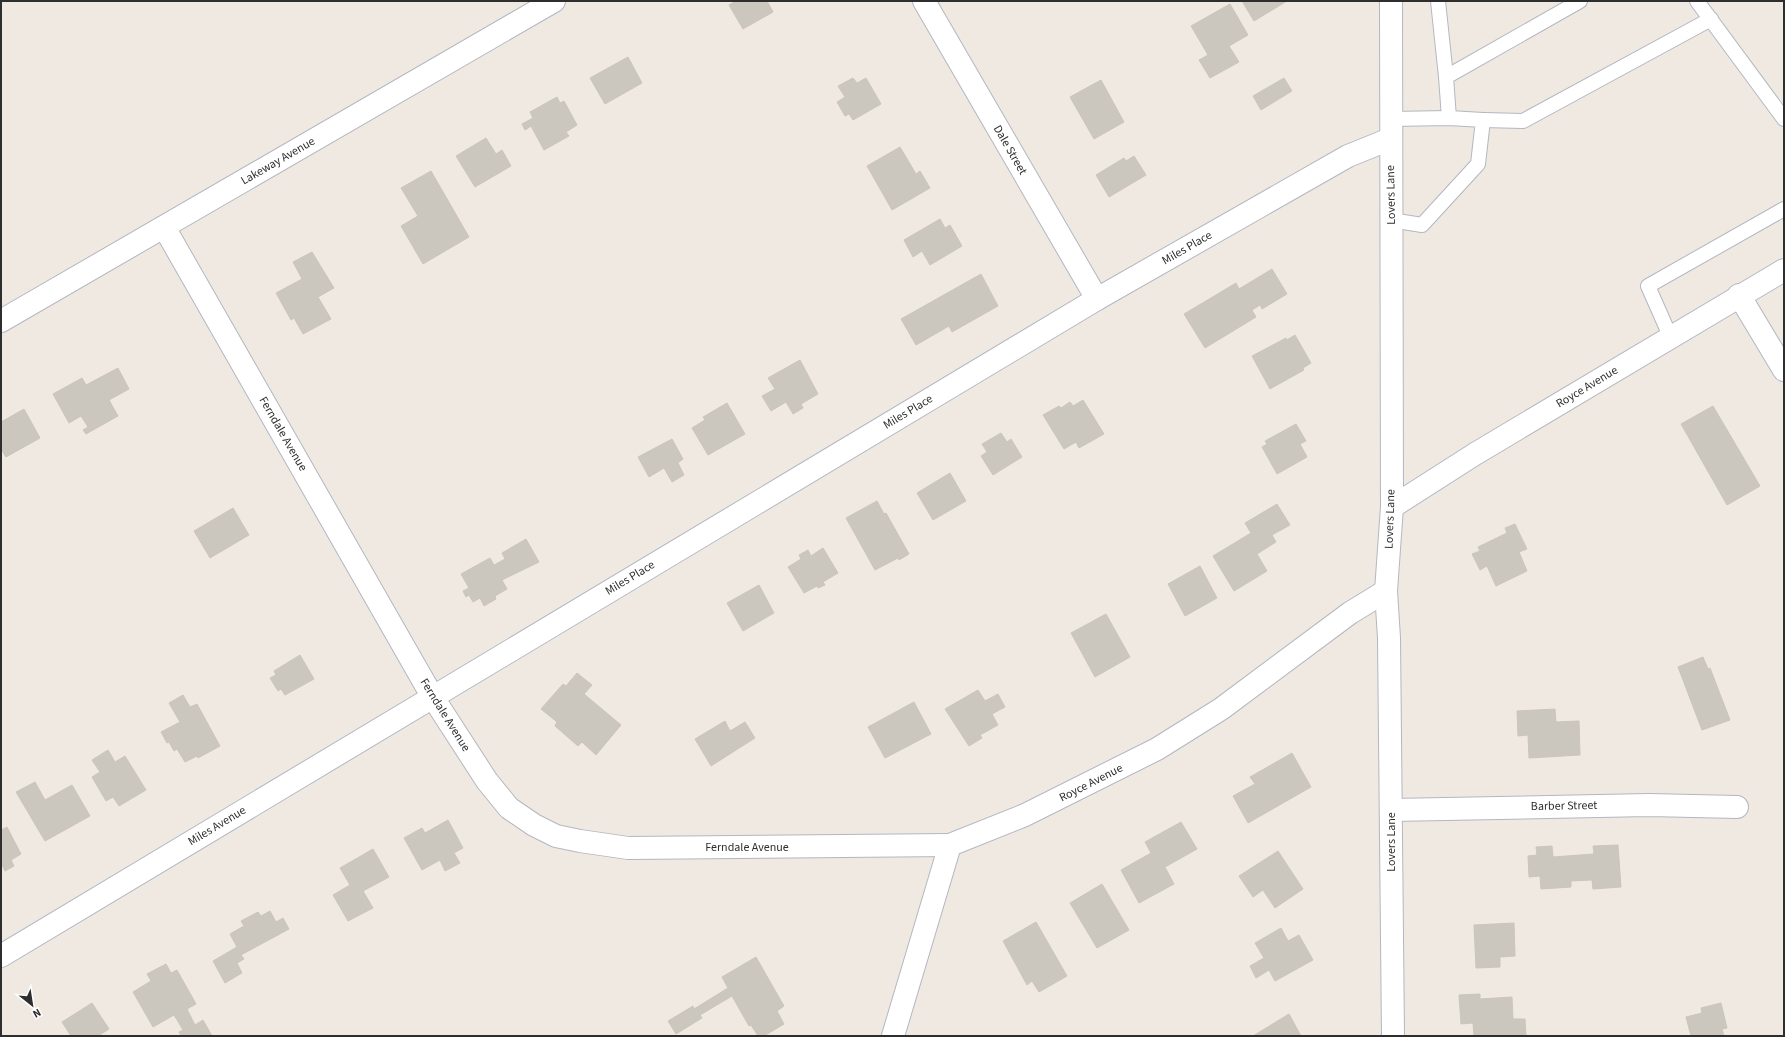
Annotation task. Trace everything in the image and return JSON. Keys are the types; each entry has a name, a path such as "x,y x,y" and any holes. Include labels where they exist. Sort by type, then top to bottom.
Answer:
{"street":[{"name":"Lakeway Avenue","path":"1,321 554,1"},
{"name":"Dale Street","path":"924,1 1097,299"},
{"name":"Lovers Lane","path":"1391,1 1390,129 1392,507 1386,591 1389,638 1393,1036"},
{"name":"Miles Place","path":"432,696 1097,299 1348,156 1390,129"},
{"name":"Ferndale Avenue","path":"164,227 432,696 487,781 508,808 534,825 556,836 628,848 950,845"},
{"name":"Royce Avenue","path":"1392,507 1475,454 1670,336 1784,270"},
{"path":"1740,295 1784,370"},
{"name":"Royce Avenue","path":"950,845 1025,815 1157,749 1221,709 1350,613 1386,591"},
{"name":"Miles Avenue","path":"1,956 432,696"},
{"name":"Barber Street","path":"1391,810 1649,805 1737,807"},
{"path":"893,1036 950,845"}],"lane":[{"path":"1438,1 1449,118"},
{"path":"1446,77 1580,1"},
{"path":"1697,1 1784,119"},
{"path":"1390,129 1449,118 1523,121 1711,19"},
{"path":"1391,220 1422,225 1478,164 1483,120"},
{"path":"1670,336 1648,286 1784,209"}],"building":[{"path":"736,1 767,1 773,12 743,29 729,5"},
{"path":"1242,1 1287,1 1254,21"},
{"path":"1230,4 1248,35 1229,46 1239,62 1210,78 1199,60 1208,55 1191,26"},
{"path":"628,57 642,83 605,104 590,78"},
{"path":"853,78 857,83 866,78 881,104 853,120 849,114 845,116 837,102 845,97 838,86"},
{"path":"1284,78 1292,91 1261,110 1253,96"},
{"path":"1101,80 1124,122 1094,139 1070,97"},
{"path":"557,97 560,103 564,101 577,125 566,132 569,136 544,150 531,126 525,130 522,124 533,118 530,112"},
{"path":"486,138 496,154 502,150 511,166 475,187 456,156"},
{"path":"900,147 916,174 920,171 930,188 892,210 867,166"},
{"path":"1134,156 1146,175 1109,197 1096,175 1124,158 1126,161"},
{"path":"431,171 469,237 423,264 401,226 418,216 401,188"},
{"path":"940,219 945,228 950,225 962,246 930,265 922,251 913,257 904,240"},
{"path":"312,252 334,288 318,297 331,319 303,334 294,318 291,320 276,293 302,279 293,262"},
{"path":"1272,269 1287,294 1262,309 1260,305 1252,310 1256,317 1205,348 1184,314 1236,283 1239,289"},
{"path":"981,274 998,306 952,332 949,326 916,345 901,319"},
{"path":"1295,335 1311,363 1303,368 1304,370 1270,389 1252,356 1286,338 1287,340"},
{"path":"800,360 818,394 801,404 803,408 793,414 786,402 771,411 762,396 775,389 768,378"},
{"path":"118,368 129,389 109,400 118,416 86,434 83,430 88,427 81,416 69,423 53,394 82,378 86,385"},
{"path":"1083,400 1104,434 1079,448 1076,442 1064,449 1043,415 1059,406 1061,408 1070,402 1073,406"},
{"path":"727,403 745,434 708,455 692,428 705,420 703,417"},
{"path":"1713,406 1760,486 1727,505 1681,424"},
{"path":"24,409 40,438 6,457 1,449 1,422"},
{"path":"1296,424 1306,441 1300,444 1307,457 1277,474 1262,447 1267,444 1265,441"},
{"path":"1001,433 1007,442 1011,439 1022,457 993,475 981,456 987,452 982,444"},
{"path":"672,439 683,459 678,463 684,475 672,482 664,468 649,477 638,457"},
{"path":"950,473 966,501 933,520 917,493"},
{"path":"877,501 884,514 886,513 909,554 875,570 846,518"},
{"path":"1277,504 1290,525 1272,535 1276,542 1257,554 1267,571 1234,591 1213,556 1251,533 1245,523"},
{"path":"233,508 249,535 210,558 194,531"},
{"path":"1515,524 1527,549 1519,552 1527,571 1496,586 1487,566 1480,570 1472,554 1480,551 1478,547 1507,533 1505,528"},
{"path":"526,539 539,562 502,580 507,589 495,596 496,599 484,606 480,598 473,602 469,595 466,597 463,591 469,588 461,574 490,558 494,565 505,559 502,553"},
{"path":"823,548 838,573 823,582 825,585 818,588 817,586 804,593 788,567 801,559 799,555 808,550 811,556"},
{"path":"1200,566 1217,598 1185,616 1168,584"},
{"path":"759,585 774,613 743,631 727,603"},
{"path":"1106,614 1130,657 1095,677 1071,633"},
{"path":"300,655 314,679 285,695 281,689 278,691 270,678 276,675 274,671"},
{"path":"1703,657 1708,669 1710,668 1730,720 1702,730 1678,667"},
{"path":"577,673 592,685 584,694 621,725 596,755 582,742 578,746 555,726 557,722 541,709 563,684 566,686"},
{"path":"978,690 985,701 998,694 1005,707 992,714 998,725 980,735 982,738 969,746 945,709"},
{"path":"183,695 190,707 197,704 220,746 198,758 197,756 185,762 177,749 174,751 169,742 167,743 161,732 180,722 169,703"},
{"path":"914,702 931,734 885,758 868,727"},
{"path":"1555,709 1556,722 1579,721 1580,755 1529,758 1528,735 1518,736 1517,711"},
{"path":"725,721 730,731 745,722 755,738 711,766 695,739"},
{"path":"108,750 115,762 125,756 146,790 119,806 113,797 106,801 92,777 100,772 92,760"},
{"path":"1292,753 1311,787 1248,823 1233,796 1255,784 1250,777"},
{"path":"35,782 45,800 72,785 90,816 45,841 16,792"},
{"path":"448,820 463,848 454,853 460,863 445,871 440,860 422,870 404,838 422,828 425,833"},
{"path":"1181,822 1197,849 1165,867 1174,884 1139,903 1121,870 1151,853 1145,842"},
{"path":"7,827 21,854 11,860 14,866 5,871 1,863 1,830"},
{"path":"1618,845 1621,887 1593,889 1592,880 1571,881 1571,887 1541,889 1540,876 1529,877 1528,856 1537,855 1536,847 1552,846 1553,857 1594,854 1593,846"},
{"path":"373,849 389,877 363,891 373,908 348,921 333,895 350,885 340,868"},
{"path":"1278,851 1303,889 1275,908 1263,890 1253,897 1239,876"},
{"path":"1102,884 1129,930 1097,948 1070,903"},
{"path":"270,911 276,922 283,918 289,929 241,955 244,959 237,963 242,973 225,983 213,961 237,947 230,934 244,926 241,921 258,912 261,916"},
{"path":"1036,922 1067,976 1039,992 1032,981 1027,985 1003,941"},
{"path":"1514,923 1515,956 1500,957 1500,967 1476,968 1474,925"},
{"path":"1281,928 1288,941 1299,935 1313,960 1275,981 1269,970 1256,978 1250,966 1264,958 1255,943"},
{"path":"756,957 784,1006 777,1011 784,1024 764,1036 758,1036 751,1025 749,1026 732,996 700,1015 702,1018 676,1034 668,1021 693,1006 694,1009 728,988 722,977"},
{"path":"166,964 171,973 177,970 196,1004 187,1009 195,1025 203,1020 212,1036 181,1036 179,1032 183,1030 174,1015 153,1027 133,992 151,981 147,974"},
{"path":"1480,994 1480,999 1512,997 1513,1019 1525,1019 1526,1036 1474,1036 1473,1023 1461,1024 1459,995"},
{"path":"92,1003 109,1029 98,1036 71,1036 62,1022"},
{"path":"1721,1003 1727,1028 1722,1029 1724,1036 1691,1036 1686,1017 1702,1013 1701,1008"},
{"path":"1289,1014 1301,1036 1253,1036"}]}
